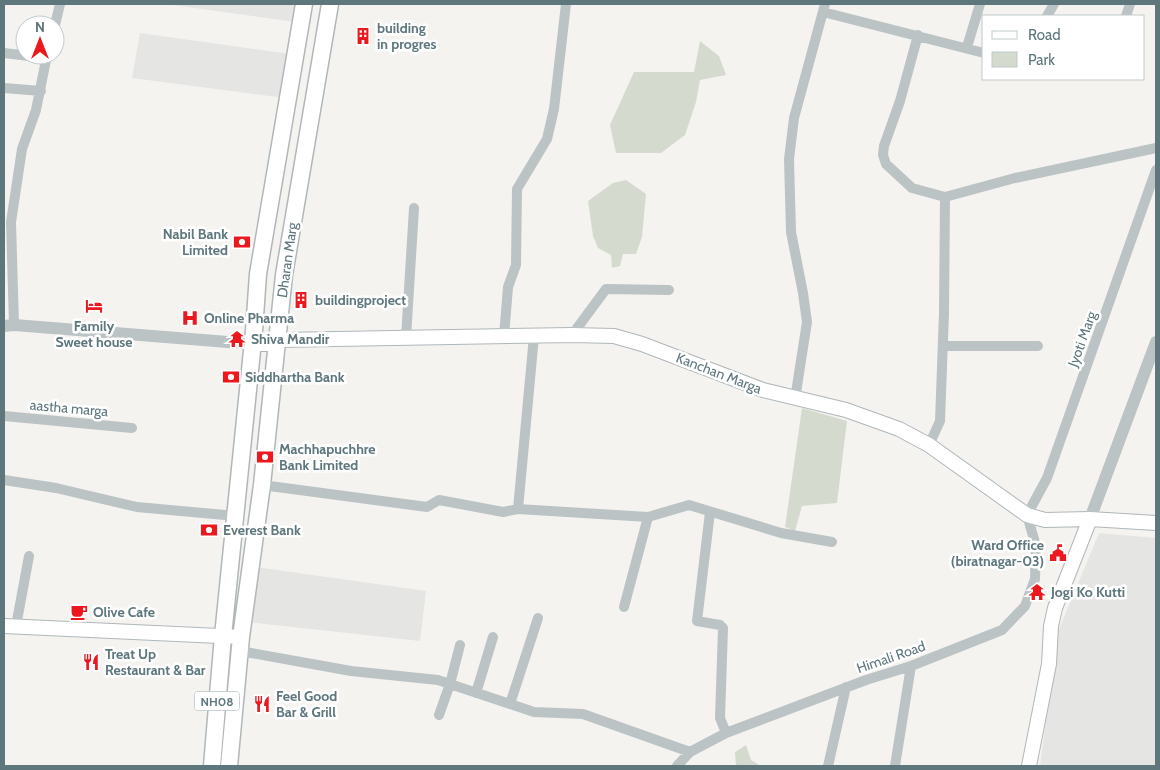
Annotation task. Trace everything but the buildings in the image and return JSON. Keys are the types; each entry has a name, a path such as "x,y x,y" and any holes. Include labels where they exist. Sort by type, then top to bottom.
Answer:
{"main road":[{"name":"Dharan Marg","path":"223,636 253,344 258,274 304,4"},
{"name":"Dharan Marg","path":"241,644 262,485 284,275 330,4"},
{"name":"Kanchan Marga","path":"253,344 268,344 278,340 614,336 642,344 763,390 846,410 899,429 929,445 1027,515 1046,520 1090,519 1156,522"},
{"path":"1029,766 1049,664 1051,626 1055,608 1090,519"},
{"path":"10,626 223,636 241,644"},
{"name":"NH08","path":"212,766 223,636"},
{"name":"NH08","path":"229,766 241,644"}],"street":[{"path":"504,336 508,287 516,265 516,189 547,139 554,109 566,4"},
{"path":"967,47 980,4"},
{"path":"1048,15 1054,4"},
{"path":"795,399 807,322 804,293 791,232 789,159 794,118 824,8 918,36 982,51"},
{"path":"918,36 900,101 882,155 886,164 912,188 946,197 1015,178 1156,148"},
{"path":"45,65 41,91 22,149 11,222 9,325 253,344"},
{"path":"4,88 41,91"},
{"name":"Jyoti Marg","path":"1027,515 1047,478 1156,170"},
{"path":"929,445 940,422 946,197"},
{"path":"406,338 414,208"},
{"path":"572,335 606,289 669,290"},
{"path":"518,509 534,336"},
{"path":"1090,519 1156,342"},
{"path":"943,346 1038,346"},
{"name":"aastha marga","path":"4,416 132,428"},
{"path":"4,480 56,488 137,507 236,516"},
{"path":"262,485 427,507 439,500 503,512 518,509 648,517 689,505 781,533 832,542"},
{"path":"710,512 697,621 720,624 723,628 720,718 726,733"},
{"name":"Himali Road","path":"677,766 690,752 726,733 846,687 911,666 1002,630 1025,606 1035,579 1036,546 1027,515"},
{"path":"624,607 648,517"},
{"path":"10,626 30,556"},
{"path":"510,704 538,618"},
{"path":"476,693 493,637"},
{"path":"241,644 351,672 438,680 534,712 583,714 690,752"},
{"path":"440,715 460,645"},
{"path":"895,766 911,666"},
{"path":"828,766 846,687"}],"shaded area":[{"path":"166,4 311,4 309,24"},
{"path":"140,33 290,54 293,99 132,78"},
{"path":"1099,533 1156,538 1156,766 1040,766 1057,634"},
{"path":"256,567 426,591 420,641 248,622"}],"green space":[{"path":"700,41 719,56 726,75 700,80 696,102 685,135 661,153 616,153 610,125 634,72 694,72"},
{"path":"626,180 646,194 642,237 636,254 623,254 620,266 612,268 611,255 598,248 593,236 588,201 613,183"},
{"path":"802,408 847,421 837,503 802,506 795,531 785,527"},
{"path":"746,745 751,760 761,766 736,766 735,752"}],"place":[{"name":"building in progres","path":"363,36"},
{"name":"Nabil Bank Limited","path":"242,242"},
{"name":"buildingproject","path":"301,300"},
{"name":"Family Sweet house","path":"94,306"},
{"name":"Online Pharma","path":"190,318"},
{"name":"Shiva Mandir","path":"237,339"},
{"name":"Siddhartha Bank","path":"231,377"},
{"name":"Machhapuchhre Bank Limited","path":"265,457"},
{"name":"Everest Bank","path":"209,530"},
{"name":"Ward Office (biratnagar-03)","path":"1058,553"},
{"name":"Jogi Ko Kutti","path":"1037,592"},
{"name":"Olive Cafe","path":"79,612"},
{"name":"Treat Up Restaurant & Bar","path":"91,662"},
{"name":"Feel Good Bar & Grill","path":"262,704"}]}
